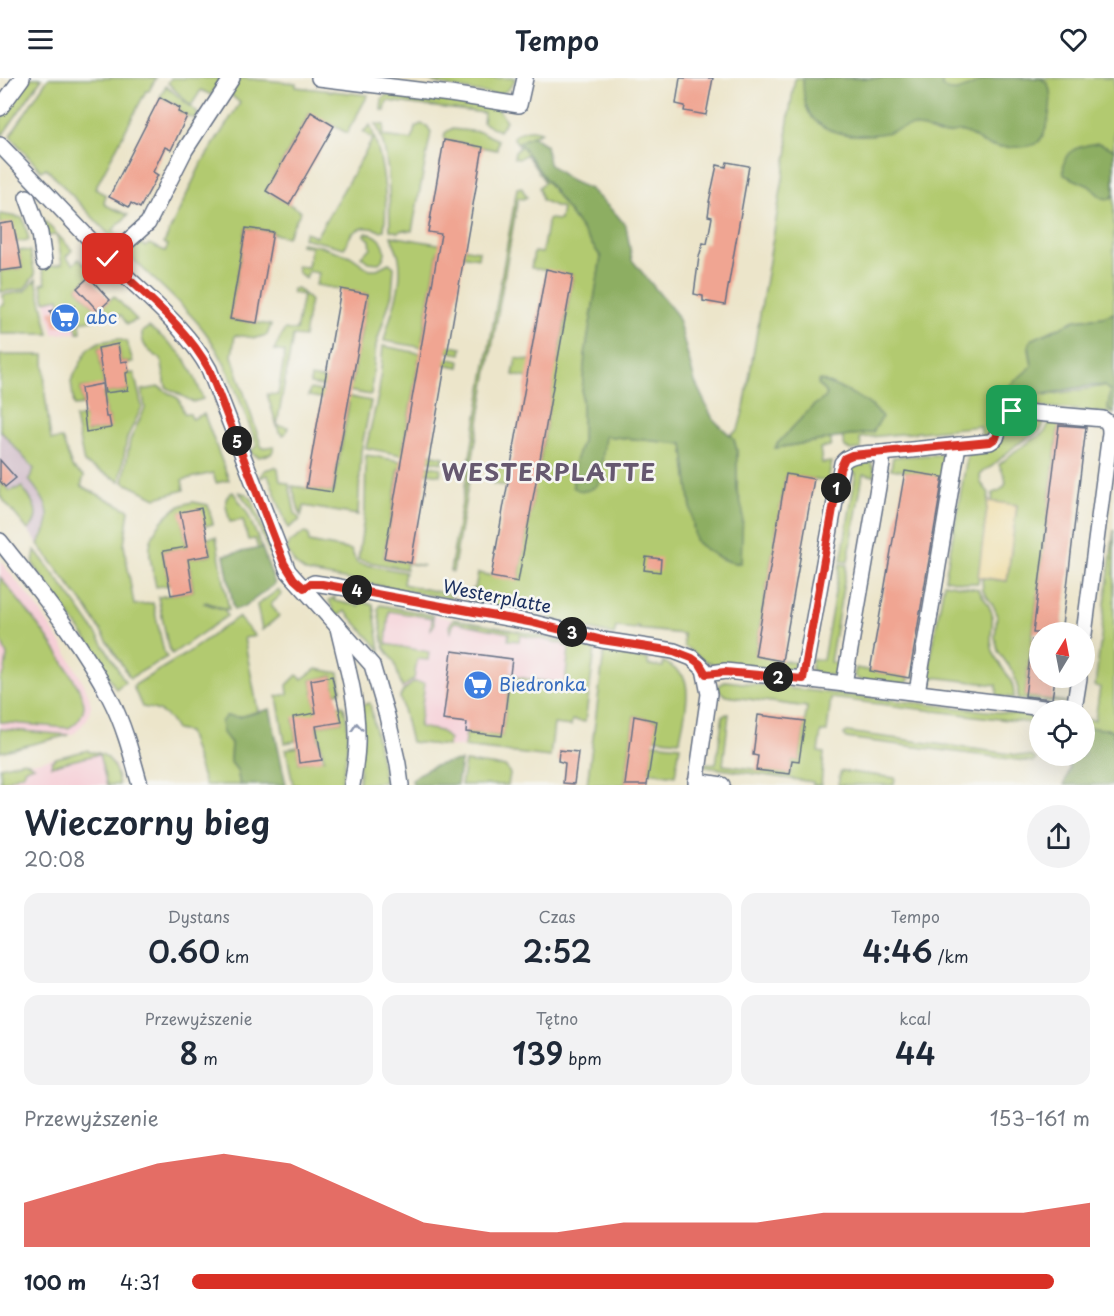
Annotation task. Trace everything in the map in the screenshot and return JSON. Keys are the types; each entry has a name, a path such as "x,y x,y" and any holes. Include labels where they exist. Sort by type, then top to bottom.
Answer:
{"street":[{"path":"0,108 22,78"},
{"path":"108,259 148,223 185,150 232,78"},
{"path":"319,78 519,105 525,78"},
{"path":"0,145 108,259 185,333 199,350 209,369 284,563 294,579 376,672 399,764 401,785"},
{"path":"27,198 40,233 44,262"},
{"path":"803,679 842,463 845,458 852,455 990,442 996,438 1001,419 1012,411 1103,419 1109,424 1110,434 1086,622"},
{"path":"917,692 958,445"},
{"path":"844,684 882,453"},
{"path":"0,541 76,642 110,699 132,756 140,785"},
{"name":"Westerplatte","path":"304,588 310,584 322,584 534,623 602,640 674,651 692,658 700,664 706,674"},
{"path":"338,628 357,722 357,755 352,785"},
{"path":"722,785 696,783 709,704 706,674 725,672 803,679 1029,706"}],"shaded area":[{"path":"60,298 61,308 78,305 81,321 76,325 77,333 53,334 45,301"},
{"path":"0,430 34,469 30,480 46,500 48,520 38,544 28,530 32,527 10,491 0,481"},
{"path":"0,561 33,601 66,651 84,684 91,706 87,719 76,732 68,736 0,752"},
{"path":"380,605 543,636 595,650 585,722 572,720 571,726 554,724 550,757 411,742 400,697 403,691 394,661 384,647 378,609"},
{"path":"88,750 100,753 111,760 116,767 119,785 0,785 0,767 24,761 32,763"}],"green space":[{"path":"31,78 42,78 2,136 0,121 2,116"},
{"path":"48,78 156,78 149,91 146,91 95,189 106,195 105,205 128,215 113,230 119,237 116,242 46,168 41,171 10,136"},
{"path":"171,78 219,78 220,81 211,95 201,90 191,106 168,83"},
{"path":"240,78 296,83 296,87 368,95 347,133 310,113 266,191 301,211 287,237 273,234 273,232 246,228 230,319 271,325 267,335 256,338 235,335 232,356 262,448 273,446 274,448 271,454 259,457 249,452 257,446 235,387 214,345 187,311 127,253 138,240 145,247 149,244 165,251 168,245 164,243 201,164 240,103 230,94"},
{"path":"423,78 516,78 505,92 493,94 448,86"},
{"path":"795,78 1114,78 1114,313 1103,317 1076,320 1031,340 1029,349 1032,366 1008,389 1048,395 1104,386 1110,391 1108,410 1114,414 1003,403 986,413 993,422 990,434 982,437 980,426 860,438 861,449 850,450 845,447 842,437 873,432 873,407 848,392 818,381 827,394 825,398 813,406 777,444 776,448 831,439 831,446 820,448 822,463 832,462 828,481 786,475 755,655 796,663 795,671 791,673 715,665 705,661 684,646 683,634 638,629 639,627 636,626 635,629 616,627 614,635 550,619 550,614 530,610 528,614 475,604 472,589 475,589 478,573 518,581 534,491 493,484 496,466 538,473 553,383 513,375 516,358 557,365 573,275 531,268 534,252 542,253 548,219 560,220 562,208 542,200 539,187 545,182 526,154 519,159 514,158 515,152 520,147 513,137 527,130 541,132 519,142 601,257 585,355 582,441 573,487 582,491 605,436 683,444 695,540 716,556 741,563 741,503 737,490 737,450 731,434 738,430 744,408 788,149 787,128"},
{"path":"803,78 942,78 942,86 953,91 991,78 1040,78 1047,83 1049,89 1049,114 1041,139 1033,145 1020,147 991,146 963,132 941,134 915,126 875,134 838,133 822,126 811,117 804,99"},
{"path":"166,86 197,112 196,118 178,112 180,107 160,97"},
{"path":"417,94 497,107 506,121 499,131 483,123 484,113 387,101 385,111 381,110 382,99 386,95 413,98"},
{"path":"376,124 384,125 383,136 412,140 415,127 421,124 427,126 431,132 412,231 390,230 387,162"},
{"path":"370,125 383,177 386,204 384,230 361,228 351,235 344,248 303,238 306,232 316,237 373,139 363,132"},
{"path":"451,129 481,132 498,140 497,150 444,140 445,133"},
{"path":"532,136 546,145 549,164 571,181 590,189 626,226 632,260 677,315 695,382 713,419 734,439 737,450 737,490 743,511 741,563 716,556 695,540 683,444 605,436 600,482 594,488 587,490 573,487 572,470 582,441 585,355 601,257 519,142"},
{"path":"1098,143 1114,149 1114,195 1110,199 1102,198 1089,186 1064,175 1065,160 1072,151"},
{"path":"521,187 527,197 518,198 453,572 450,571 517,188"},
{"path":"0,214 23,218 29,240 16,242 0,224"},
{"path":"40,216 72,250 66,257 73,264 79,259 93,273 77,288 98,311 114,296 137,320 127,324 121,315 80,322 81,332 77,333 76,325 81,321 78,305 61,308 59,298 45,301 41,284 46,283 42,268 62,264 57,235 47,236"},
{"path":"366,233 377,237 383,244 385,254 379,263 368,262 361,256 371,248 370,240 364,235"},
{"path":"391,236 479,251 478,258 438,251 422,341 462,348 461,354 384,341 400,280 398,253"},
{"path":"301,243 320,246 350,256 369,269 377,269 389,263 394,267 392,294 376,345 371,395 310,384 311,377 352,384 368,294 316,285 319,273 308,271 306,279 298,272 297,266 308,267 311,247 300,245"},
{"path":"18,250 30,251 35,275 24,289 1,292 0,271 22,268"},
{"path":"36,279 49,334 0,334 0,306 4,305 3,295 25,291"},
{"path":"297,288 310,300 304,337 293,336 277,425 288,427 283,435 279,432 267,394 278,395 285,352 274,350 285,329 296,331 303,295 292,293 293,289"},
{"path":"1114,313 1114,412 1108,410 1110,391 1104,386 1035,394 1009,391 1008,387 1032,366 1029,345 1031,340 1076,320 1103,317"},
{"path":"149,327 184,357 203,399 193,402 166,387 161,359 143,342 142,332"},
{"path":"118,339 127,342 133,362 127,364 127,361 121,362 118,345 98,348 104,385 81,388 83,405 74,406 71,381 88,349 99,342"},
{"path":"383,346 460,361 459,367 419,359 403,449 444,457 441,463 366,448 379,392"},
{"path":"0,355 44,355 45,394 51,440 62,439 72,467 84,476 81,486 129,510 124,545 134,605 153,603 167,657 130,678 88,610 38,544 47,525 47,510 41,496 29,480 34,469 0,430"},
{"path":"129,372 129,374 134,373 142,407 127,438 120,481 84,463 75,418 85,416 87,432 110,428 103,393 128,390 124,373"},
{"path":"820,380 854,395 877,411 882,417 873,432 775,448 813,406 825,398 827,394 818,384"},
{"path":"159,387 179,399 184,413 190,414 192,419 204,414 229,480 216,483 213,473 182,480 184,490 156,498 123,482 130,440 145,408 142,390"},
{"path":"310,389 371,401 361,451 358,515 304,506 301,516 300,514 292,486 333,492 349,403 308,396"},
{"path":"1011,418 1021,418 1020,427 1035,429 1037,420 1046,419 1041,430 1016,445 991,467 984,470 980,476 981,483 989,493 978,583 945,579 968,452 1005,427"},
{"path":"1051,419 1101,426 1101,428 1059,423 1034,622 1029,622 1029,664 1025,696 1053,700 1030,700 1018,699 1018,689 1013,672 998,651 995,637 997,614 983,591 982,578 1007,581 1017,506 992,502 993,493 1003,488 1006,481 999,465 1015,451 1045,432"},
{"path":"946,454 948,457 945,478 891,469 893,457"},
{"path":"366,455 441,468 440,475 399,468 384,558 424,566 407,563 406,569 358,560 365,511"},
{"path":"869,460 874,468 875,476 863,474 848,562 841,561 856,473 845,471 859,461"},
{"path":"275,467 278,469 280,481 289,484 295,513 300,520 288,528 268,475 259,478 265,470"},
{"path":"0,481 10,491 22,487 33,503 36,514 33,525 28,530 0,496"},
{"path":"233,492 247,512 262,548 258,549 255,539 248,540 243,520 230,522 226,501 229,494"},
{"path":"239,492 252,499 284,581 281,582 279,578 252,509"},
{"path":"193,502 208,505 213,524 205,526 181,512 187,548 163,551 169,585 156,587 150,560 152,538 169,514 179,506"},
{"path":"1114,530 1114,737 1113,730 1095,728 1100,687 1095,686"},
{"path":"304,533 308,534 309,542 351,550 357,563 405,572 403,584 452,595 450,599 306,572 295,564 287,550 289,543"},
{"path":"216,537 229,610 204,603 225,610 227,616 172,654 168,646 158,597 193,591 186,559 211,555 207,538"},
{"path":"262,548 275,584 245,606 234,610 224,555"},
{"path":"35,550 105,647 125,682 116,689 92,647 33,564"},
{"path":"840,564 847,565 830,662 842,664 839,672 834,676 814,673 811,668 812,659 823,660"},
{"path":"0,577 48,639 80,692 84,703 82,713 77,722 68,728 0,722 0,680 5,671 7,655 0,638"},
{"path":"944,583 978,589 990,607 992,646 1012,684 1014,698 997,696 997,685 933,677 931,688 928,687 927,679"},
{"path":"278,590 282,594 271,604 279,616 262,630 257,605"},
{"path":"335,597 334,601 359,606 360,602 373,604 380,650 345,611 338,616 331,612 333,610 329,600"},
{"path":"380,605 433,615 434,625 431,629 432,618 389,611 386,644 429,652 428,660 417,659 414,679 402,688 394,661 384,647 378,609"},
{"path":"238,617 255,636 244,638 258,711 240,717 226,716 228,739 231,743 230,761 237,770 240,785 205,785 188,732 176,730 170,720 159,711 142,707 133,686 187,653"},
{"path":"453,619 543,636 595,650 585,722 572,720 571,726 554,724 550,757 464,747 466,732 502,736 510,674 515,677 565,684 569,647 520,635 519,641 508,640 509,633 454,622 451,632 449,626"},
{"path":"604,652 648,659 648,665 663,667 663,661 681,674 686,682 686,707 679,741 653,738 657,721 634,716 625,785 587,785"},
{"path":"856,668 910,678 906,684 860,680 854,676"},
{"path":"316,669 339,673 340,692 335,693 332,676 311,680 317,715 293,718 296,741 285,743 277,696 288,694 287,685 297,675 302,679"},
{"path":"726,681 1029,716 1029,723 831,698 827,732 821,732 818,752 824,753 821,785 813,785 813,782 706,767 706,763 716,764 723,715 729,714 723,765 790,774 792,760 799,761 807,707 726,696 718,686"},
{"path":"414,682 425,683 419,727 440,731 449,739 448,746 411,742 400,697 403,691"},
{"path":"370,703 385,782 359,785 361,705"},
{"path":"343,705 348,735 341,785 293,785 286,749 298,747 299,763 324,759 316,726 342,722 337,706"},
{"path":"270,709 286,785 240,785 237,770 230,761 231,743 223,733 221,722 226,716 240,717"},
{"path":"1095,728 1113,730 1113,785 1064,785 1069,766 1095,766"},
{"path":"0,729 69,735 0,752"},
{"path":"847,732 1029,756 1029,761 846,738 844,734"},
{"path":"653,743 680,746 675,776 649,772"},
{"path":"88,750 102,754 111,761 119,785 107,785 99,754 51,766 52,761 56,758"},
{"path":"24,761 34,766 24,769 24,773 1,783 0,767"},
{"path":"461,761 457,785 413,785 412,780 428,769"},
{"path":"465,762 506,767 510,774 508,785 461,785"},
{"path":"842,771 895,778 894,785 838,785"}],"sand":[{"path":"988,501 1017,505 1007,581 978,577"}],"building":[{"path":"680,78 713,78 706,115 684,111 685,106 676,104"},
{"path":"160,97 180,108 178,112 187,116 171,150 165,147 153,172 158,175 140,208 131,203 129,207 109,197"},
{"path":"311,112 334,126 289,205 266,191"},
{"path":"444,140 483,147 411,563 384,558 441,234 428,232"},
{"path":"727,162 749,166 725,305 703,301 703,296 694,294 699,257 703,243 707,244 712,217 708,216 709,202 717,165 726,167"},
{"path":"13,222 22,268 0,271 0,224"},
{"path":"246,228 273,232 257,323 230,319"},
{"path":"546,269 573,275 518,582 491,577"},
{"path":"89,277 110,300 98,311 77,288"},
{"path":"341,289 368,294 332,492 306,488"},
{"path":"74,306 76,320 55,327 50,311"},
{"path":"118,344 121,362 127,361 128,390 105,393 98,348"},
{"path":"102,384 106,417 109,417 111,428 86,432 81,388"},
{"path":"1059,425 1086,427 1062,622 1034,622"},
{"path":"0,460 16,478 5,487 0,481"},
{"path":"905,471 943,477 909,678 870,671"},
{"path":"786,474 814,479 782,661 755,656"},
{"path":"201,508 211,555 188,559 193,591 171,595 163,551 187,547 180,512"},
{"path":"646,557 661,559 660,572 644,570"},
{"name":"Biedronka","path":"452,651 512,659 502,736 466,732 467,723 443,720"},
{"path":"1029,664 1029,688 1054,688 1052,699 1025,696"},
{"path":"332,676 342,722 316,726 322,760 299,763 293,717 316,713 311,680"},
{"path":"758,715 805,721 799,761 792,760 790,774 756,770 758,756 753,755"},
{"path":"634,716 657,721 647,785 625,785"},
{"path":"559,750 578,752 574,784 563,783 565,763 558,761"}],"place":[{"name":"abc","path":"65,318"},
{"name":"Biedronka","path":"478,685"}],"district":[{"name":"WESTERPLATTE","path":"549,473"}],"route":[{"path":"108,259 185,333 199,350 209,369 284,563 294,579 304,588 314,583 322,584 534,623 602,640 674,651 692,658 700,664 706,674 725,672 803,679 840,469 845,458 852,455 990,442 996,438 1003,416 1012,411"}]}
